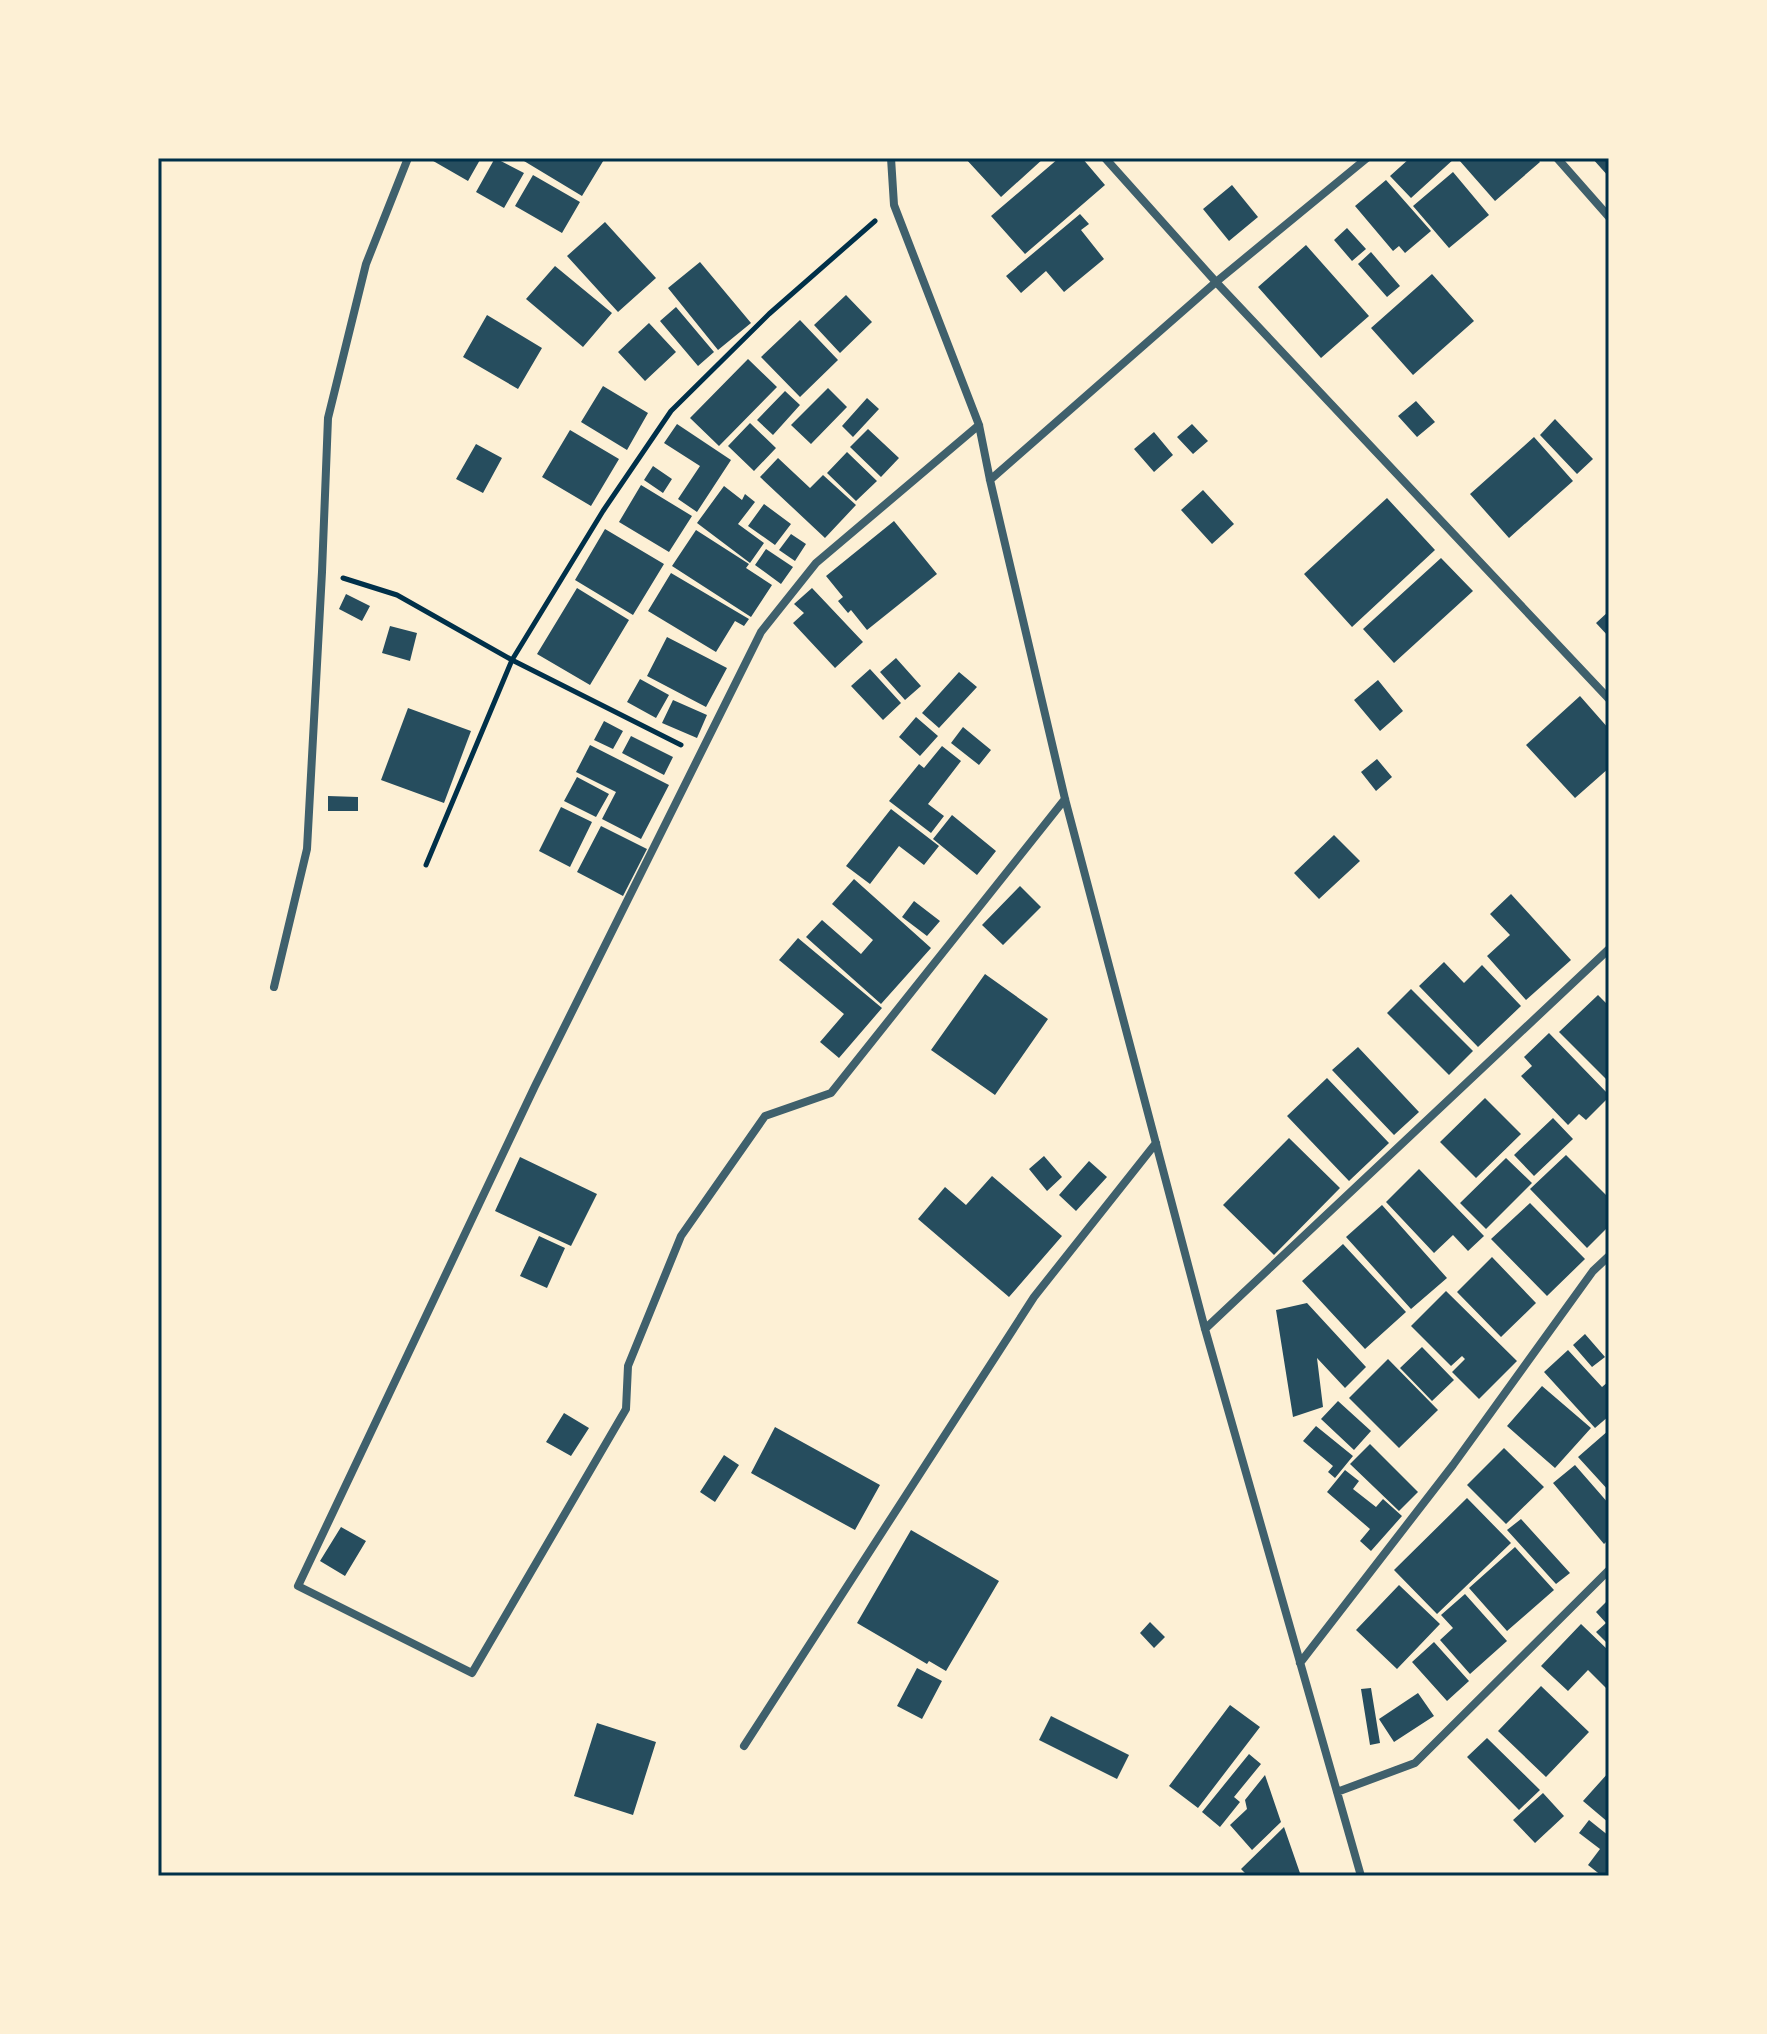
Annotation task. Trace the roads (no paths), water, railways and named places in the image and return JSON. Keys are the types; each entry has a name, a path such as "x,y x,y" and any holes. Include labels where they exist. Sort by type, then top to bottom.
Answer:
{"street":[{"path":"274,987 307,849 328,418 366,264 408,158"},
{"path":"891,158 894,205 979,425 1065,799 1205,1329 1361,1876"},
{"path":"1105,158 1216,282 1609,699"},
{"path":"990,480 1216,282 1367,158"},
{"path":"1557,158 1609,217"},
{"path":"979,425 816,563 761,632 535,1086 298,1586 472,1673 626,1409 628,1366 681,1236 765,1116 831,1093 1065,799"},
{"path":"1205,1329 1609,949"},
{"path":"744,1746 1034,1297 1156,1143"},
{"path":"1300,1663 1453,1465 1593,1271 1609,1256"},
{"path":"1337,1792 1415,1763 1609,1570"}]}
